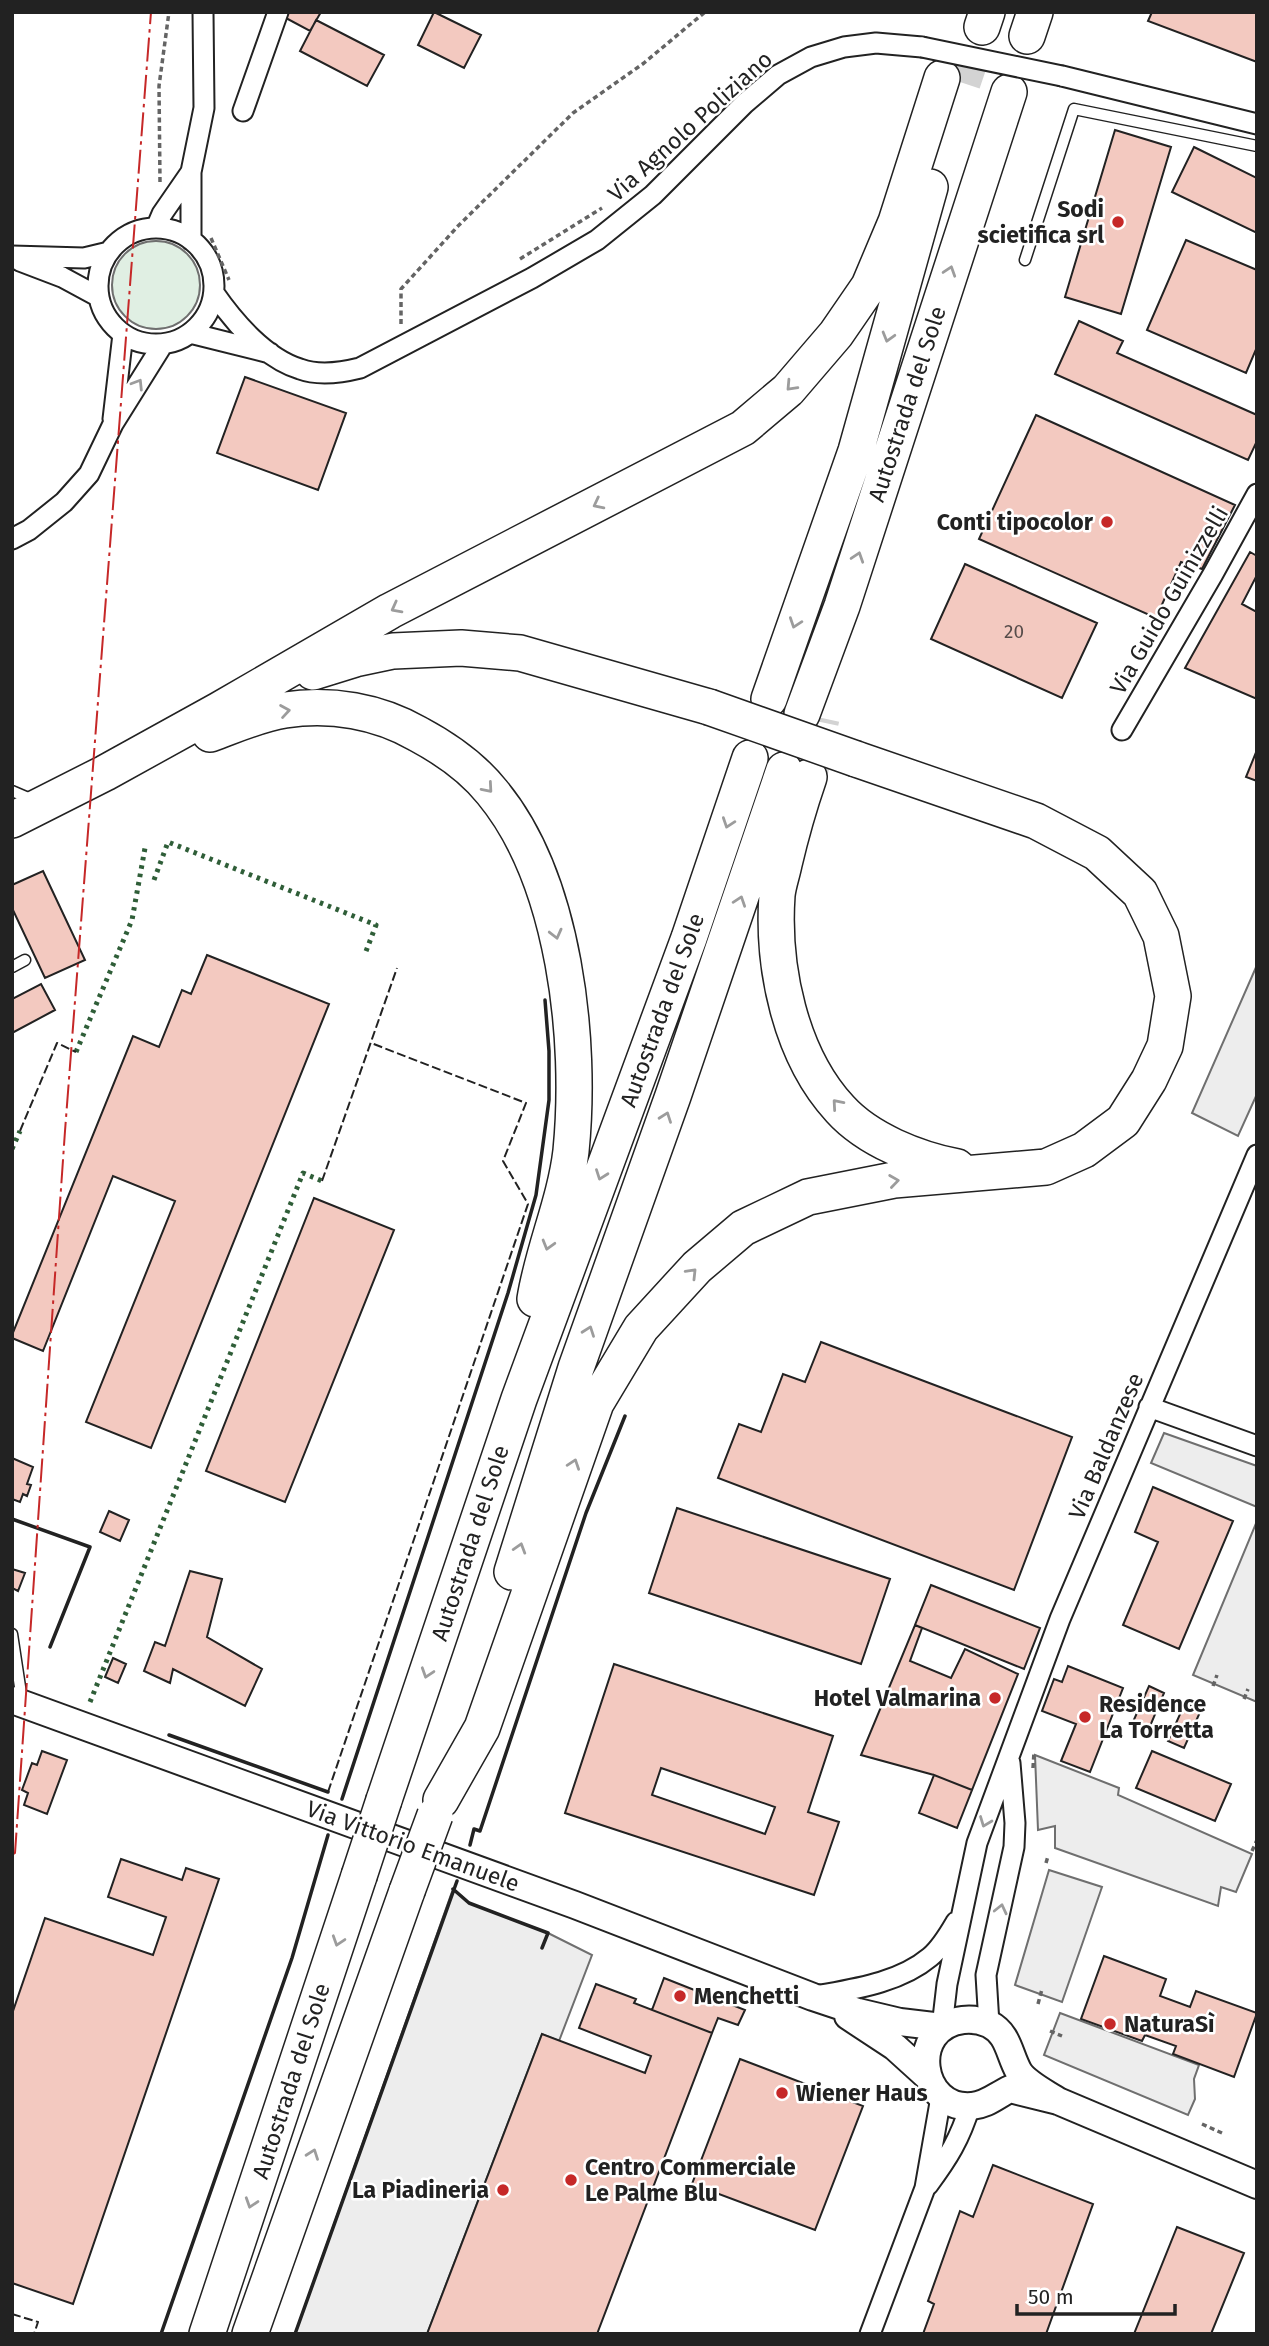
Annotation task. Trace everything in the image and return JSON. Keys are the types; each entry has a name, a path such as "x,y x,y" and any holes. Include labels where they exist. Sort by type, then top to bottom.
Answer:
{"highway":[{"name":"Autostrada del Sole","path":"219,710 390,611 743,428 788,390 836,334 869,285 953,80 946,133 856,451 769,699"},
{"name":"Autostrada del Sole","path":"812,716 842,606 1009,92"},
{"path":"105,773 219,710 321,669 355,659 393,651 461,648 520,653 709,708 1036,821 1097,853 1140,893 1161,936 1172,996 1164,1046 1149,1080 1123,1121 1084,1150 1046,1167 894,1180 808,1197 743,1228 697,1268 641,1328 596,1403 482,1728 438,1807"},
{"path":"12,820 28,797 105,773 258,717 286,710 315,708 346,709 376,715 403,725 454,756 492,792 513,820 536,869 551,916 571,1014 573,1106 570,1153 561,1201 536,1287 519,1399"},
{"name":"Autostrada del Sole","path":"207,2334 519,1399 690,938 750,758"},
{"name":"Autostrada del Sole","path":"250,2334 438,1807 576,1368 673,1096 797,774 794,821 777,894 779,970 794,1034 824,1089 840,1110 851,1119 895,1148 928,1161 985,1173"}],"main road":[{"name":"Via Vittorio Emanuele","path":"17,1702 575,1905 858,2012 900,2022 942,2027 955,2021 973,2019 989,2024"},
{"name":"Via Vittorio Emanuele","path":"813,1997 857,2021 895,2047 934,2087 955,2104 970,2106"},
{"path":"989,2024 1002,2034 1020,2074 1058,2101"},
{"path":"934,2087 925,2065 927,2050 931,2039 942,2027"},
{"path":"1001,2093 1013,2068 1012,2053"},
{"path":"970,2106 987,2103 1010,2089 1058,2101 1257,2185"}],"street":[{"path":"199,234 156,228 138,231 122,239 109,251 98,281 103,311 111,324 123,334 142,342 163,344 190,333 222,291 202,250 191,172 204,108 203,12"},
{"path":"243,111 278,12"},
{"name":"Via Agnolo Poliziano","path":"190,333 271,354 299,369 325,374 343,373 378,359 532,278 597,240 653,195 744,104 778,75 811,57 844,47 876,43 922,47 1062,76 1257,124"},
{"path":"156,228 162,214 191,172"},
{"path":"12,257 84,258 109,251"},
{"path":"12,257 62,277 99,297"},
{"name":"Via Agnolo Poliziano","path":"222,291 228,314 271,354"},
{"path":"113,424 123,334"},
{"path":"12,539 29,530 72,493 89,474 113,424 163,344"},
{"name":"Via Guido Guinizzelli","path":"1122,730 1257,494"},
{"name":"Via Baldanzese","path":"942,2027 947,1984 977,1843 1060,1619 1257,1155"},
{"path":"1149,1407 1257,1446"},
{"name":"Via Baldanzese","path":"989,2024 986,1975 1014,1847 1015,1823 1009,1759"},
{"name":"Via Baldanzese","path":"813,1997 855,1989 912,1969 932,1956 946,1939 963,1909"},
{"path":"870,2334 925,2188 934,2087"},
{"path":"925,2188 951,2155 964,2128 970,2106"}],"lane":[{"path":"1025,260 1074,109 1257,146"},
{"path":"12,967 25,960"},
{"path":"12,1634 17,1702"}],"path":[{"path":"160,192 159,86 169,12"},
{"path":"401,326 401,289 458,226 573,113 644,63 705,12"},
{"path":"520,259 611,202"},
{"path":"199,234 228,275 222,291"},
{"path":"1213,1686 1217,1675"},
{"path":"1244,1699 1248,1689"},
{"path":"1033,1768 1034,1752"},
{"path":"1252,1851 1257,1840"},
{"path":"1046,1863 1048,1856"},
{"path":"1038,2004 1042,1989"},
{"path":"1049,2031 1062,2036"},
{"path":"1202,2124 1223,2133"}],"green space":[{"path":"147,241 165,241 181,248 193,260 200,276 200,294 193,310 181,322 165,329 147,329 131,322 119,310 112,294 112,276 119,260 131,248"}],"shaded area":[{"path":"1257,965 1257,1094 1238,1136 1192,1113"},
{"path":"1164,1433 1257,1466 1257,1507 1151,1463"},
{"path":"1257,1521 1257,1702 1193,1675"},
{"path":"1035,1755 1119,1788 1118,1795 1252,1854 1236,1892 1221,1887 1218,1906 1055,1848 1055,1826 1038,1830"},
{"path":"1049,1870 1102,1887 1062,2002 1015,1985"},
{"path":"453,1889 469,1903 548,1933 592,1955 559,2041 542,2034 427,2334 295,2334"},
{"path":"1060,2013 1199,2065 1194,2079 1195,2099 1188,2115 1044,2055"}],"building":[{"path":"287,12 321,12 310,31 284,17"},
{"path":"434,12 481,35 464,68 418,45"},
{"path":"1152,12 1257,12 1257,62 1148,21"},
{"path":"316,20 384,55 367,86 300,51"},
{"name":"Sodi scietifica srl","path":"1115,130 1171,147 1121,314 1065,297"},
{"path":"1194,147 1257,178 1257,233 1172,192"},
{"path":"1186,240 1257,270 1257,347 1246,373 1147,330"},
{"path":"1079,321 1123,341 1117,353 1257,415 1257,441 1248,460 1055,374"},
{"path":"245,377 346,413 318,490 217,453"},
{"name":"Conti tipocolor","path":"1036,415 1235,505 1202,569 1181,562 1156,618 979,539"},
{"path":"1250,552 1257,556 1257,575 1242,604 1257,612 1257,699 1185,668"},
{"name":"Conti tipocolor","path":"965,564 1097,623 1062,698 931,639"},
{"path":"1257,750 1257,781 1246,777"},
{"path":"43,871 85,960 45,978 12,908 12,885"},
{"path":"207,955 329,1004 151,1448 86,1422 175,1201 113,1176 43,1351 12,1338 12,1335 133,1036 159,1047 182,990 191,994"},
{"path":"41,984 55,1010 12,1033 12,999"},
{"path":"314,1198 394,1230 285,1502 206,1471"},
{"path":"821,1342 1072,1437 1014,1590 718,1478 739,1424 761,1432 783,1374 805,1382"},
{"path":"12,1458 33,1467 27,1484 31,1485 27,1496 23,1494 20,1502 12,1499"},
{"path":"1153,1487 1233,1521 1179,1649 1123,1625 1158,1542 1135,1532"},
{"path":"677,1508 890,1579 861,1664 649,1593"},
{"path":"109,1511 129,1520 120,1541 100,1532"},
{"path":"12,1569 25,1573 18,1591 12,1588"},
{"path":"190,1571 222,1579 207,1637 262,1669 245,1706 173,1669 170,1683 144,1671 155,1642 165,1646"},
{"path":"931,1585 1040,1628 1024,1669 915,1625"},
{"path":"915,1625 922,1628 910,1661 951,1678 965,1649 1018,1674 972,1790 934,1775 861,1755"},
{"path":"113,1658 126,1664 118,1683 105,1677"},
{"path":"614,1664 833,1736 808,1812 839,1822 814,1895 565,1813","holes":["661,1768 775,1807 765,1834 652,1795"]},
{"name":"Residence La Torretta","path":"1068,1666 1123,1688 1090,1772 1061,1761 1076,1724 1042,1711 1054,1679 1062,1682"},
{"path":"1149,1686 1164,1693 1148,1731 1132,1724"},
{"path":"1185,1703 1201,1710 1184,1748 1168,1741"},
{"path":"42,1751 67,1760 47,1814 24,1805 28,1793 22,1790 32,1763 37,1765"},
{"path":"1152,1751 1231,1784 1215,1821 1136,1788"},
{"path":"934,1775 972,1790 957,1828 919,1813"},
{"path":"121,1859 182,1880 186,1868 219,1879 73,2304 12,2283 12,2014 45,1918 153,1955 166,1917 108,1897"},
{"path":"1104,1956 1166,1979 1160,1996 1190,2007 1196,1991 1257,2013 1234,2077 1173,2054 1176,2046 1145,2035 1142,2041 1081,2019"},
{"path":"664,1978 745,2010 738,2025 718,2018 712,2033 652,2010"},
{"name":"Centro Commerciale Le Palme Blu","path":"596,1984 636,1999 634,2003 712,2033 597,2334 427,2334 542,2034 645,2073 651,2056 579,2028"},
{"path":"740,2059 863,2106 815,2230 692,2184"},
{"path":"993,2165 1093,2204 1046,2334 923,2334 934,2304 928,2301 960,2211 973,2217"},
{"path":"1177,2227 1244,2253 1211,2334 1134,2334"}],"tunnel":[{"path":"963,83 982,27"},
{"path":"810,774 822,718"}],"hedge":[{"path":"154,880 168,842 376,925 365,954"},
{"path":"76,1052 132,920 145,848"},
{"path":"12,1149 20,1131"},
{"path":"90,1702 303,1173 322,1181"}],"fence":[{"path":"322,1181 397,968"},
{"path":"20,1131 57,1043 76,1052"},
{"path":"328,1792 528,1204 503,1161 526,1103 371,1043"},
{"path":"12,2314 38,2322 34,2334"}],"wall":[{"path":"342,1799 508,1293 536,1195 549,1100 545,1000"},
{"path":"470,1845 474,1829 480,1831 586,1513 625,1416"},
{"path":"12,1519 90,1547 50,1647"},
{"path":"169,1735 328,1792"},
{"path":"161,2334 292,1958 328,1835"},
{"path":"295,2334 457,1881"},
{"path":"453,1889 469,1903 548,1933 542,1948"}],"power":[{"path":"12,1855 15,1853 65,1131 151,12"}],"place":[{"name":"Sodi scietifica srl","path":"1118,222"},
{"name":"Conti tipocolor","path":"1107,522"},
{"name":"Hotel Valmarina","path":"995,1698"},
{"name":"Residence La Torretta","path":"1085,1717"},
{"name":"Menchetti","path":"680,1996"},
{"name":"NaturaSì","path":"1110,2024"},
{"name":"Wiener Haus","path":"782,2093"},
{"name":"Centro Commerciale Le Palme Blu","path":"571,2180"},
{"name":"La Piadineria","path":"503,2190"}]}
